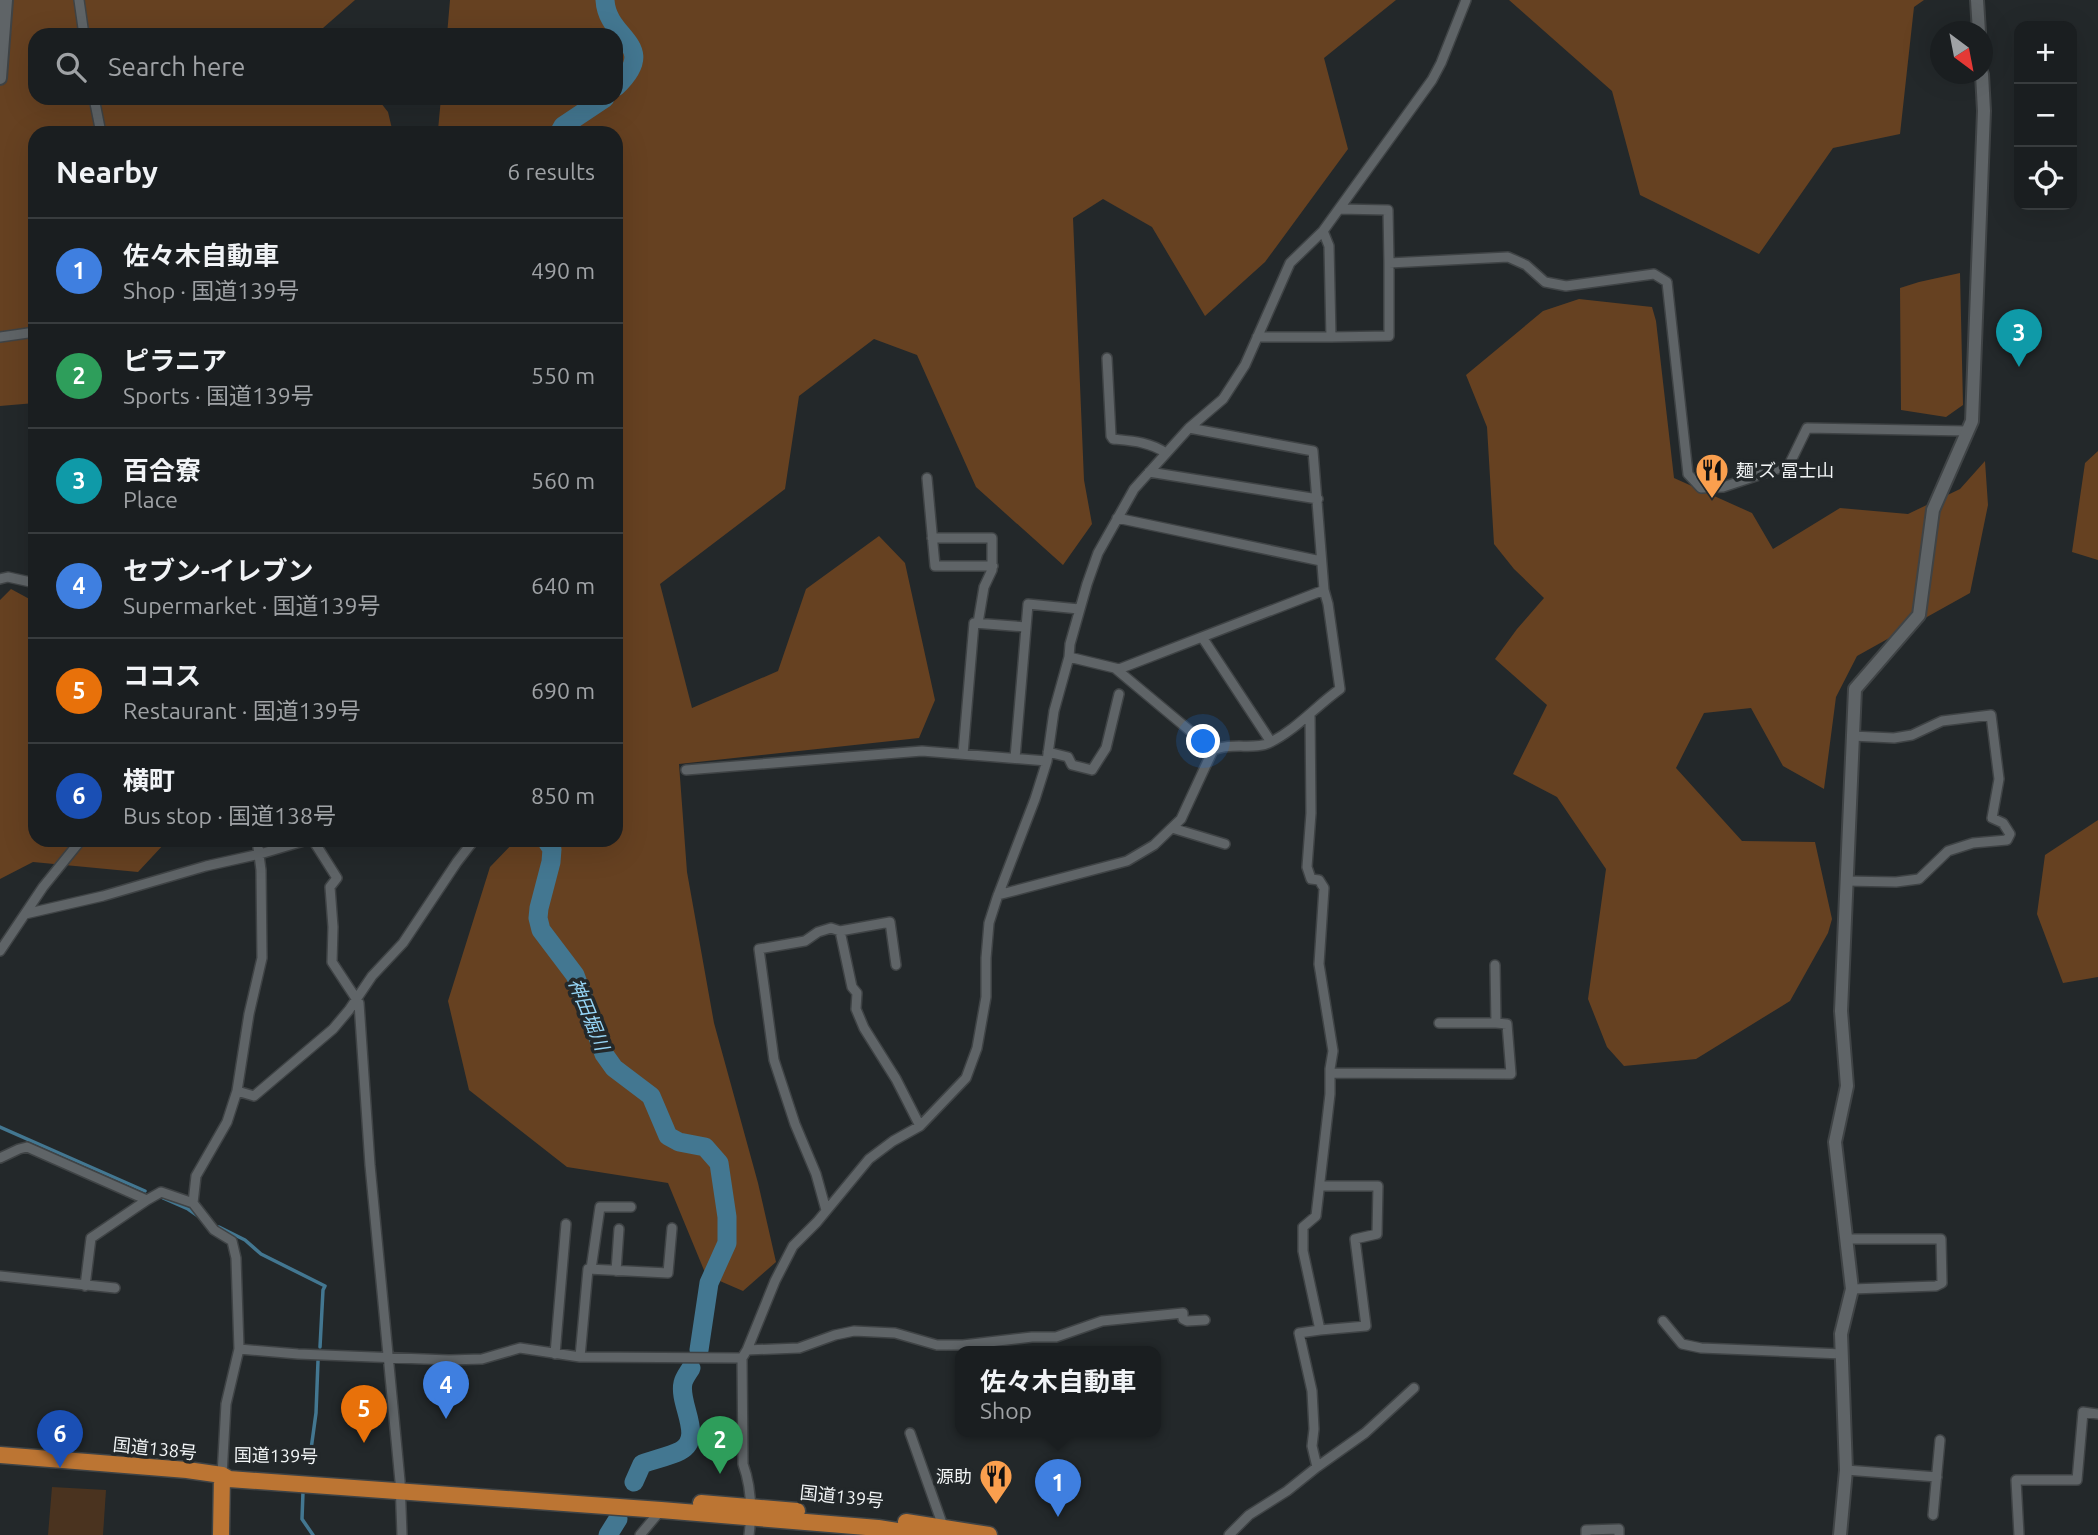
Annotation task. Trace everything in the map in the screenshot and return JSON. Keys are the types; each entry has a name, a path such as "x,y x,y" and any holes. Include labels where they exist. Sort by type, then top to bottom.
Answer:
{"highway":[{"name":"国道138号","path":"0,1455 104,1462 222,1475"},
{"name":"国道139号","path":"222,1475 229,1479 400,1485 943,1526 989,1535"},
{"path":"221,1535 222,1475"},
{"name":"国道139号","path":"400,1485 661,1510 751,1512 923,1535"}],"street":[{"path":"0,79 6,0"},
{"path":"79,0 83,28"},
{"path":"749,1535 751,1512 743,1464 744,1354 793,1246 869,1159 920,1126 966,1078 977,1048 986,997 989,923 1048,756 1054,711 1070,644 1098,553 1134,489 1189,428 1223,399 1245,365 1290,263 1323,231 1432,80 1465,0"},
{"path":"1977,0 1978,21"},
{"path":"1840,1535 1846,1469 1841,1334 1852,1289 1835,1142 1847,1086 1841,1011 1855,689 1919,615 1933,510 1972,421 1984,111 1983,84"},
{"path":"95,105 100,126"},
{"path":"1257,337 1390,335 1388,211 1339,209"},
{"path":"1323,231 1329,246 1331,337"},
{"path":"1389,263 1508,257 1526,265 1545,282 1566,286 1654,274 1667,282 1688,474 1701,488 1723,487 1789,465 1807,428 1966,431"},
{"path":"0,337 28,333"},
{"path":"1107,358 1111,436 1113,439 1138,441 1158,447 1167,453"},
{"path":"998,895 1127,861 1154,845 1181,819 1213,750 1223,746 1266,745 1310,715 1340,689 1324,590 1313,451 1189,428"},
{"path":"1149,471 1318,499"},
{"path":"927,478 935,566 993,566"},
{"path":"1117,518 1321,561"},
{"path":"932,538 992,538 993,566 984,587 978,623"},
{"path":"0,579 28,582"},
{"path":"1116,669 1324,590"},
{"path":"1015,758 1028,604 1079,610"},
{"path":"963,754 974,623 1026,627"},
{"path":"1202,637 1271,742"},
{"path":"1069,657 1116,669 1213,750"},
{"path":"685,769 922,751 1015,758 1068,757 1072,765 1092,770 1106,748 1119,694"},
{"path":"1310,715 1311,813 1307,867 1311,879 1319,880 1324,888 1319,964 1332,1051 1330,1094 1316,1216 1303,1227 1303,1251 1320,1330"},
{"path":"1846,881 1895,882 1919,879 1948,851 1973,843 2007,840 2010,834 2003,823 1992,818 1998,779 1991,715 1942,721 1912,735 1895,738 1853,736"},
{"path":"1172,828 1225,844"},
{"path":"0,951 43,887 75,847"},
{"path":"193,1203 196,1176 227,1122 237,1091 249,1014 262,958 258,847"},
{"path":"25,914 103,896 284,847"},
{"path":"317,847 337,878 330,887 332,962 359,1003 402,1535"},
{"path":"237,1091 254,1096 333,1028 372,976 403,943 469,847"},
{"path":"826,1210 816,1174 778,1077 760,949 805,941 818,932 831,928 840,931 890,922 896,965"},
{"path":"840,931 852,987 857,993 856,1009 920,1126"},
{"path":"1495,965 1496,1023"},
{"path":"1330,1073 1511,1074 1507,1024 1439,1023"},
{"path":"0,1158 27,1147 147,1200"},
{"path":"1317,1468 1312,1446 1314,1429 1311,1391 1299,1333 1366,1326 1355,1239 1377,1234 1378,1186 1320,1186"},
{"path":"85,1286 91,1238 162,1192 193,1203 214,1230 232,1241 236,1258 239,1349 226,1404 222,1475"},
{"path":"580,1357 588,1269 591,1269 600,1208 631,1207"},
{"path":"555,1354 566,1224"},
{"path":"591,1269 668,1273 672,1228"},
{"path":"616,1271 620,1229"},
{"path":"1846,1239 1941,1239 1942,1283 1936,1286 1852,1289"},
{"path":"0,1276 115,1288"},
{"path":"239,1349 449,1360 482,1359 520,1348 580,1357 744,1354 799,1348 854,1331 895,1333 937,1345 963,1345 1056,1337 1086,1326 1121,1318 1182,1313 1183,1319 1187,1321 1205,1320"},
{"path":"1663,1321 1682,1344 1691,1346 1842,1353"},
{"path":"1228,1535 1249,1515 1287,1491 1365,1433 1414,1388"},
{"path":"2020,1535 2016,1480 2077,1480 2084,1412 2098,1414"},
{"path":"910,1433 943,1526"},
{"path":"1933,1515 1940,1440"},
{"path":"1846,1469 1937,1477"},
{"path":"640,1535 661,1510"},
{"path":"1586,1535 1586,1530 1619,1529 1619,1535"}],"shaded area":[{"path":"0,0 355,0 323,28 28,28 28,105 382,105 388,112 391,126 28,126 28,404 0,406"},
{"path":"450,0 1396,0 1324,58 1348,149 1265,262 1205,316 1152,227 1103,199 1073,218 1084,480 1092,524 1063,565 976,487 917,355 874,339 799,396 785,489 660,584 692,708 778,671 806,589 879,536 905,563 935,700 919,738 679,764 687,872 714,1023 758,1183 776,1262 743,1291 706,1275 668,1183 567,1167 469,1090 448,1001 490,867 509,847 623,847 623,126 438,126 440,105 623,105 623,28 448,28"},
{"path":"1509,0 1924,0 1914,7 1900,134 1833,148 1759,254 1640,195 1612,91"},
{"path":"1960,273 1963,405 1946,417 1901,410 1900,288"},
{"path":"1579,299 1652,307 1656,321 1674,478 1752,513 1773,549 1840,508 1908,514 1960,489 1985,461 1988,505 1970,593 1857,656 1836,697 1824,789 1783,766 1751,708 1704,713 1676,768 1742,841 1815,842 1832,919 1828,933 1790,1001 1696,1059 1624,1066 1607,1047 1588,999 1606,869 1557,797 1513,774 1547,705 1495,659 1544,598 1514,569 1494,544 1487,427 1466,375 1543,311"},
{"path":"2098,451 2098,560 2072,552 2085,463"},
{"path":"11,589 28,598 28,847 161,847 138,872 33,862 0,879 0,600"},
{"path":"2098,820 2098,977 2063,983 2037,914 2045,855"},
{"path":"52,1487 106,1490 103,1535 48,1535"}],"waterway":[{"name":"神田堀川","path":"605,0 608,13 617,28"},
{"name":"神田堀川","path":"623,36 633,51 634,61 623,79"},
{"name":"神田堀川","path":"563,126 594,105"},
{"name":"神田堀川","path":"551,847 551,862 539,908 541,930 575,975 604,1054 614,1068 651,1096 668,1136 679,1142 705,1147 719,1163 727,1217 727,1243 709,1283 699,1350"},
{"path":"0,1127 145,1191"},
{"path":"163,1198 201,1218"},
{"path":"219,1227 245,1240 261,1254 325,1286 320,1347"},
{"path":"309,1464 316,1413 318,1361"},
{"name":"神田堀川","path":"634,1482 642,1464 680,1451 687,1445 691,1429 682,1391 691,1368"},
{"path":"303,1492 302,1519 313,1535"},
{"name":"神田堀川","path":"608,1535 618,1519"}],"place":[{"name":"百合寮","path":"2019,367"},
{"name":"麺'ズ 冨士山","path":"1712,500"},
{"name":"セブン-イレブン","path":"446,1419"},
{"name":"ココス","path":"364,1443"},
{"name":"横町","path":"60,1468"},
{"name":"ピラニア","path":"720,1474"},
{"name":"源助","path":"996,1506"},
{"name":"佐々木自動車","path":"1058,1517"}]}
